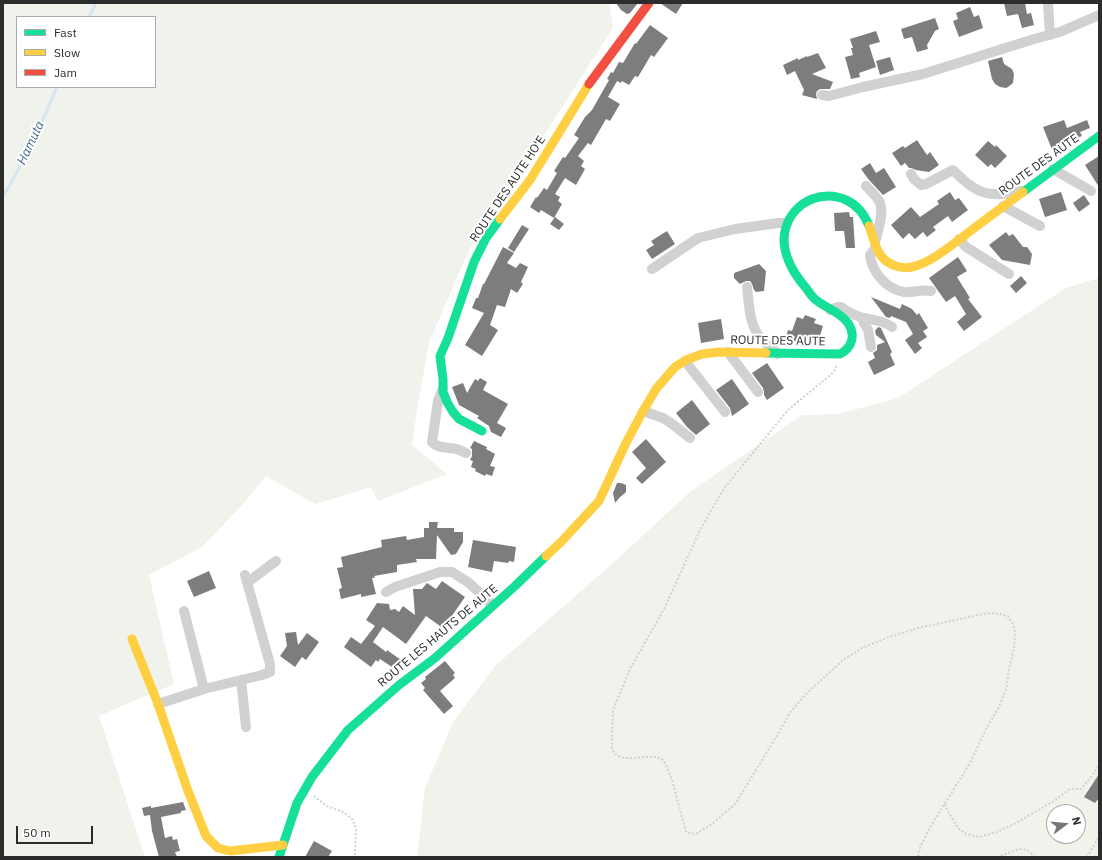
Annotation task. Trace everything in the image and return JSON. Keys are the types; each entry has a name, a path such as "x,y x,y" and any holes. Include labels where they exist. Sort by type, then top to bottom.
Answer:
{"street":[{"name":"ROUTE DES AUTE HO'E","path":"482,431 459,420 447,402 443,392 440,356 448,338 474,262 486,238 530,180 595,76 649,3"},
{"path":"1048,3 1050,35"},
{"path":"822,95 829,96 923,74 1050,35 1099,15"},
{"name":"ROUTE DES AUTE","path":"626,443 656,389 675,367 685,361 702,354 728,352 822,355 841,354 852,343 851,330 847,323 815,299 798,280 786,256 784,243 788,219 799,208 812,199 825,196 836,196 847,200 858,207 865,216 877,250 883,259 899,267 910,268 918,266 943,251 1099,136"},
{"path":"1054,169 1091,191"},
{"path":"911,174 921,185 926,184 953,170 976,189 987,194 1023,191"},
{"path":"866,186 880,203 881,209 879,228 875,244 870,255 871,263 876,272 883,281 892,288 904,292 920,290 931,291"},
{"path":"1003,206 1040,226"},
{"path":"652,269 698,238 735,229 787,223"},
{"path":"959,239 966,247 1009,274"},
{"path":"747,287 752,322 756,332 762,340 778,354"},
{"path":"830,310 838,307 863,318 880,320 892,327"},
{"path":"863,318 868,330 870,347"},
{"path":"728,352 758,392"},
{"path":"685,361 725,412"},
{"path":"443,386 438,402 432,442 439,447 456,449 466,453"},
{"path":"643,411 663,418 690,438"},
{"name":"ROUTE LES HAUTS DE AUTE","path":"279,857 297,803 312,777 348,730 399,685 434,658 494,605 561,542 599,501 626,443"},
{"path":"158,704 204,689 270,672 270,664 247,578 276,561"},
{"path":"386,592 440,572 452,572 469,583 494,605"},
{"path":"184,610 204,689"},
{"path":"132,639 158,704 188,791 206,836 217,853 230,850 283,845"},
{"path":"241,680 246,727"}],"path":[{"path":"841,354 834,372 788,410 725,487 705,521 664,609 630,669 616,702 613,710 612,748 614,753 624,758 657,757 663,760 672,780 686,832 696,834 712,824 735,804 791,711 805,695 843,660 870,645 918,628 988,613 1008,616 1013,624 1015,632 1014,648 1006,689 999,707 986,729 970,763 929,829 919,850 918,857"},
{"path":"945,804 958,828 966,834 979,837 997,832 1014,824 1054,801 1070,789 1081,789 1099,765"},
{"path":"305,789 326,806 343,812 352,819 356,828 356,846 354,857"},
{"path":"1087,857 1099,837"},
{"path":"997,857 1019,849 1027,850 1035,857"}],"shaded area":[{"path":"3,3 609,3 613,28 539,143 486,214 429,343 412,445 447,474 378,501 371,487 315,504 266,476 244,503 202,547 149,575 174,684 99,716 145,857 3,857"},
{"path":"1099,278 1099,857 417,857 425,788 453,722 495,666 612,564 691,491 802,415 838,414 898,398 1066,288"}],"building":[{"path":"616,3 638,3 630,13 627,14 621,10"},
{"path":"660,3 683,3 676,14"},
{"path":"1004,3 1025,3 1027,14 1031,13 1034,25 1022,28 1018,14 1007,16"},
{"path":"970,7 974,17 979,15 983,28 959,37 953,21 958,19 956,13"},
{"path":"935,18 939,29 935,31 927,45 928,49 917,52 912,37 904,39 901,29"},
{"path":"650,25 668,38 654,57 651,55 638,77 635,76 629,85 622,81 621,83 617,81 608,97 620,104 610,121 606,119 591,145 588,143 578,156 584,161 581,166 585,169 576,185 565,178 555,194 560,197 558,201 562,204 554,218 541,210 539,213 530,207 544,188 547,190 557,173 554,171 563,157 565,158 579,138 574,135 585,117 592,110 609,80 607,79 611,72 613,73 619,62 623,63 635,43 636,44"},
{"path":"876,31 880,42 869,45 876,67 859,73 860,77 851,79 845,57 853,55 851,48 853,48 850,39"},
{"path":"818,53 826,68 812,74 833,82 830,89 820,89 817,91 817,99 802,95 804,90 795,71 787,75 783,65 798,58 798,60"},
{"path":"890,57 894,70 880,75 876,61"},
{"path":"1002,57 1004,64 1012,69 1014,74 1013,83 1006,88 995,84 992,79 988,61"},
{"path":"1064,120 1067,128 1087,120 1090,128 1080,132 1082,136 1060,144 1061,149 1053,152 1043,127"},
{"path":"917,140 927,155 930,152 939,165 929,172 909,168 905,163 901,166 892,153 903,146 905,148"},
{"path":"988,141 995,147 996,145 1007,156 995,168 991,164 988,167 975,155"},
{"path":"1099,156 1099,187 1085,165"},
{"path":"870,163 876,173 884,168 896,187 883,195 861,169"},
{"path":"950,192 955,200 959,198 968,210 952,222 948,216 933,227 936,230 927,237 923,232 915,239 909,233 903,239 891,225 911,207 920,217 939,204 937,201"},
{"path":"1061,192 1067,210 1045,217 1039,199"},
{"path":"1084,195 1090,204 1079,212 1073,203"},
{"path":"849,212 850,217 853,217 855,248 846,248 844,231 835,231 834,213"},
{"path":"555,217 564,224 559,230 550,224"},
{"path":"522,225 529,229 514,252 508,248"},
{"path":"667,231 675,244 652,259 646,250 654,245 651,241"},
{"path":"1006,232 1009,236 1013,234 1023,247 1027,247 1032,254 1030,265 1002,260 989,245"},
{"path":"503,247 514,253 507,263 516,268 520,263 528,267 521,282 523,284 517,293 511,289 505,307 497,305 490,325 498,330 482,356 465,345 484,313 472,308"},
{"path":"958,257 967,271 957,277 970,298 968,299 982,317 964,331 957,322 966,314 955,296 946,302 929,278"},
{"path":"759,264 766,271 764,291 756,292 750,281 740,284 734,278 734,273"},
{"path":"1021,276 1027,283 1016,293 1010,286"},
{"path":"871,297 900,309 902,304 912,309 917,315 919,313 928,328 923,331 927,337 918,343 922,348 915,354 905,340 913,334 906,322 891,316 890,318 886,317"},
{"path":"805,315 816,319 814,323 823,326 818,342 800,336 798,342 786,338 788,330 792,331 797,317 803,319"},
{"path":"721,319 724,339 701,343 698,323"},
{"path":"878,327 881,328 892,352 890,354 895,365 874,375 868,362 875,358 873,353 877,350 877,345 885,342 876,335 875,331"},
{"path":"767,363 784,388 767,400 764,395 763,388 752,373"},
{"path":"480,378 487,382 483,390 508,404 497,423 506,428 501,437 491,432 489,426 477,418 479,416 459,405 452,387 463,383 467,393 475,379 478,381"},
{"path":"732,379 749,404 732,416 730,408 716,390"},
{"path":"692,400 710,424 696,435 687,427 676,413"},
{"path":"646,439 666,462 642,484 636,478 646,468 632,452"},
{"path":"474,441 487,447 486,449 495,454 490,466 495,467 492,476 486,474 485,476 475,471 476,469 471,467 473,461 470,460 472,456 472,449 470,448"},
{"path":"617,483 626,485 626,492 615,503 613,493"},
{"path":"429,522 438,522 437,528 454,528 454,532 463,532 463,542 456,554 451,555 437,535 436,559 416,559 417,562 397,565 397,572 374,576 375,578 372,578 376,594 361,597 361,594 341,599 339,589 342,588 337,568 343,567 341,557 382,547 381,540 406,536 407,540 424,537 424,528 429,528"},
{"path":"473,540 516,547 514,562 509,561 508,563 494,561 492,572 468,567"},
{"path":"209,571 216,588 194,597 187,581"},
{"path":"442,581 465,597 449,620 453,623 447,631 426,616 406,644 383,627 373,642 386,652 387,650 401,660 395,669 380,659 378,662 376,660 371,667 344,647 351,637 361,644 375,626 366,620 377,603 389,604 390,610 395,609 399,612 403,606 415,615 413,589 422,589 427,583 436,589"},
{"path":"296,632 298,645 307,633 319,642 306,660 302,657 295,667 280,656 287,646 285,633"},
{"path":"445,661 455,673 453,675 455,678 440,691 453,706 444,714 423,690 425,688 421,683 426,679 425,677"},
{"path":"1099,774 1099,798 1095,803 1084,797"},
{"path":"183,802 186,810 181,811 181,813 161,817 165,838 172,836 173,840 177,839 180,851 175,852 177,857 159,857 152,831 150,815 144,816 142,808 151,806 151,808"},
{"path":"314,841 332,851 328,857 305,857"}],"waterway":[{"name":"Hamuta","path":"90,16 96,3"},
{"name":"Hamuta","path":"3,197 32,143 57,88"}],"traffic: fast":[{"path":"1023,192 1099,136"},
{"path":"766,353 840,354 850,345 852,341 852,332 845,319 812,296 796,275 788,260 784,244 784,235 788,222 793,214 803,204 812,199 830,196 839,197 860,210 869,226"},
{"path":"482,431 459,419 447,402 443,392 440,356 448,338 474,262 486,238 500,219"},
{"path":"279,857 297,803 312,777 348,730 399,685 435,658 546,556"}],"traffic: slow":[{"path":"500,219 530,180 589,84"},
{"path":"869,226 877,249 886,261 898,267 912,267 926,262 939,254 1023,192"},
{"path":"546,556 599,501 626,443 643,411 656,389 675,367 686,360 702,354 719,352 766,353"},
{"path":"132,639 158,704 188,791 206,836 218,848 230,851 283,845"}],"traffic: jam":[{"path":"589,84 649,3"}]}
